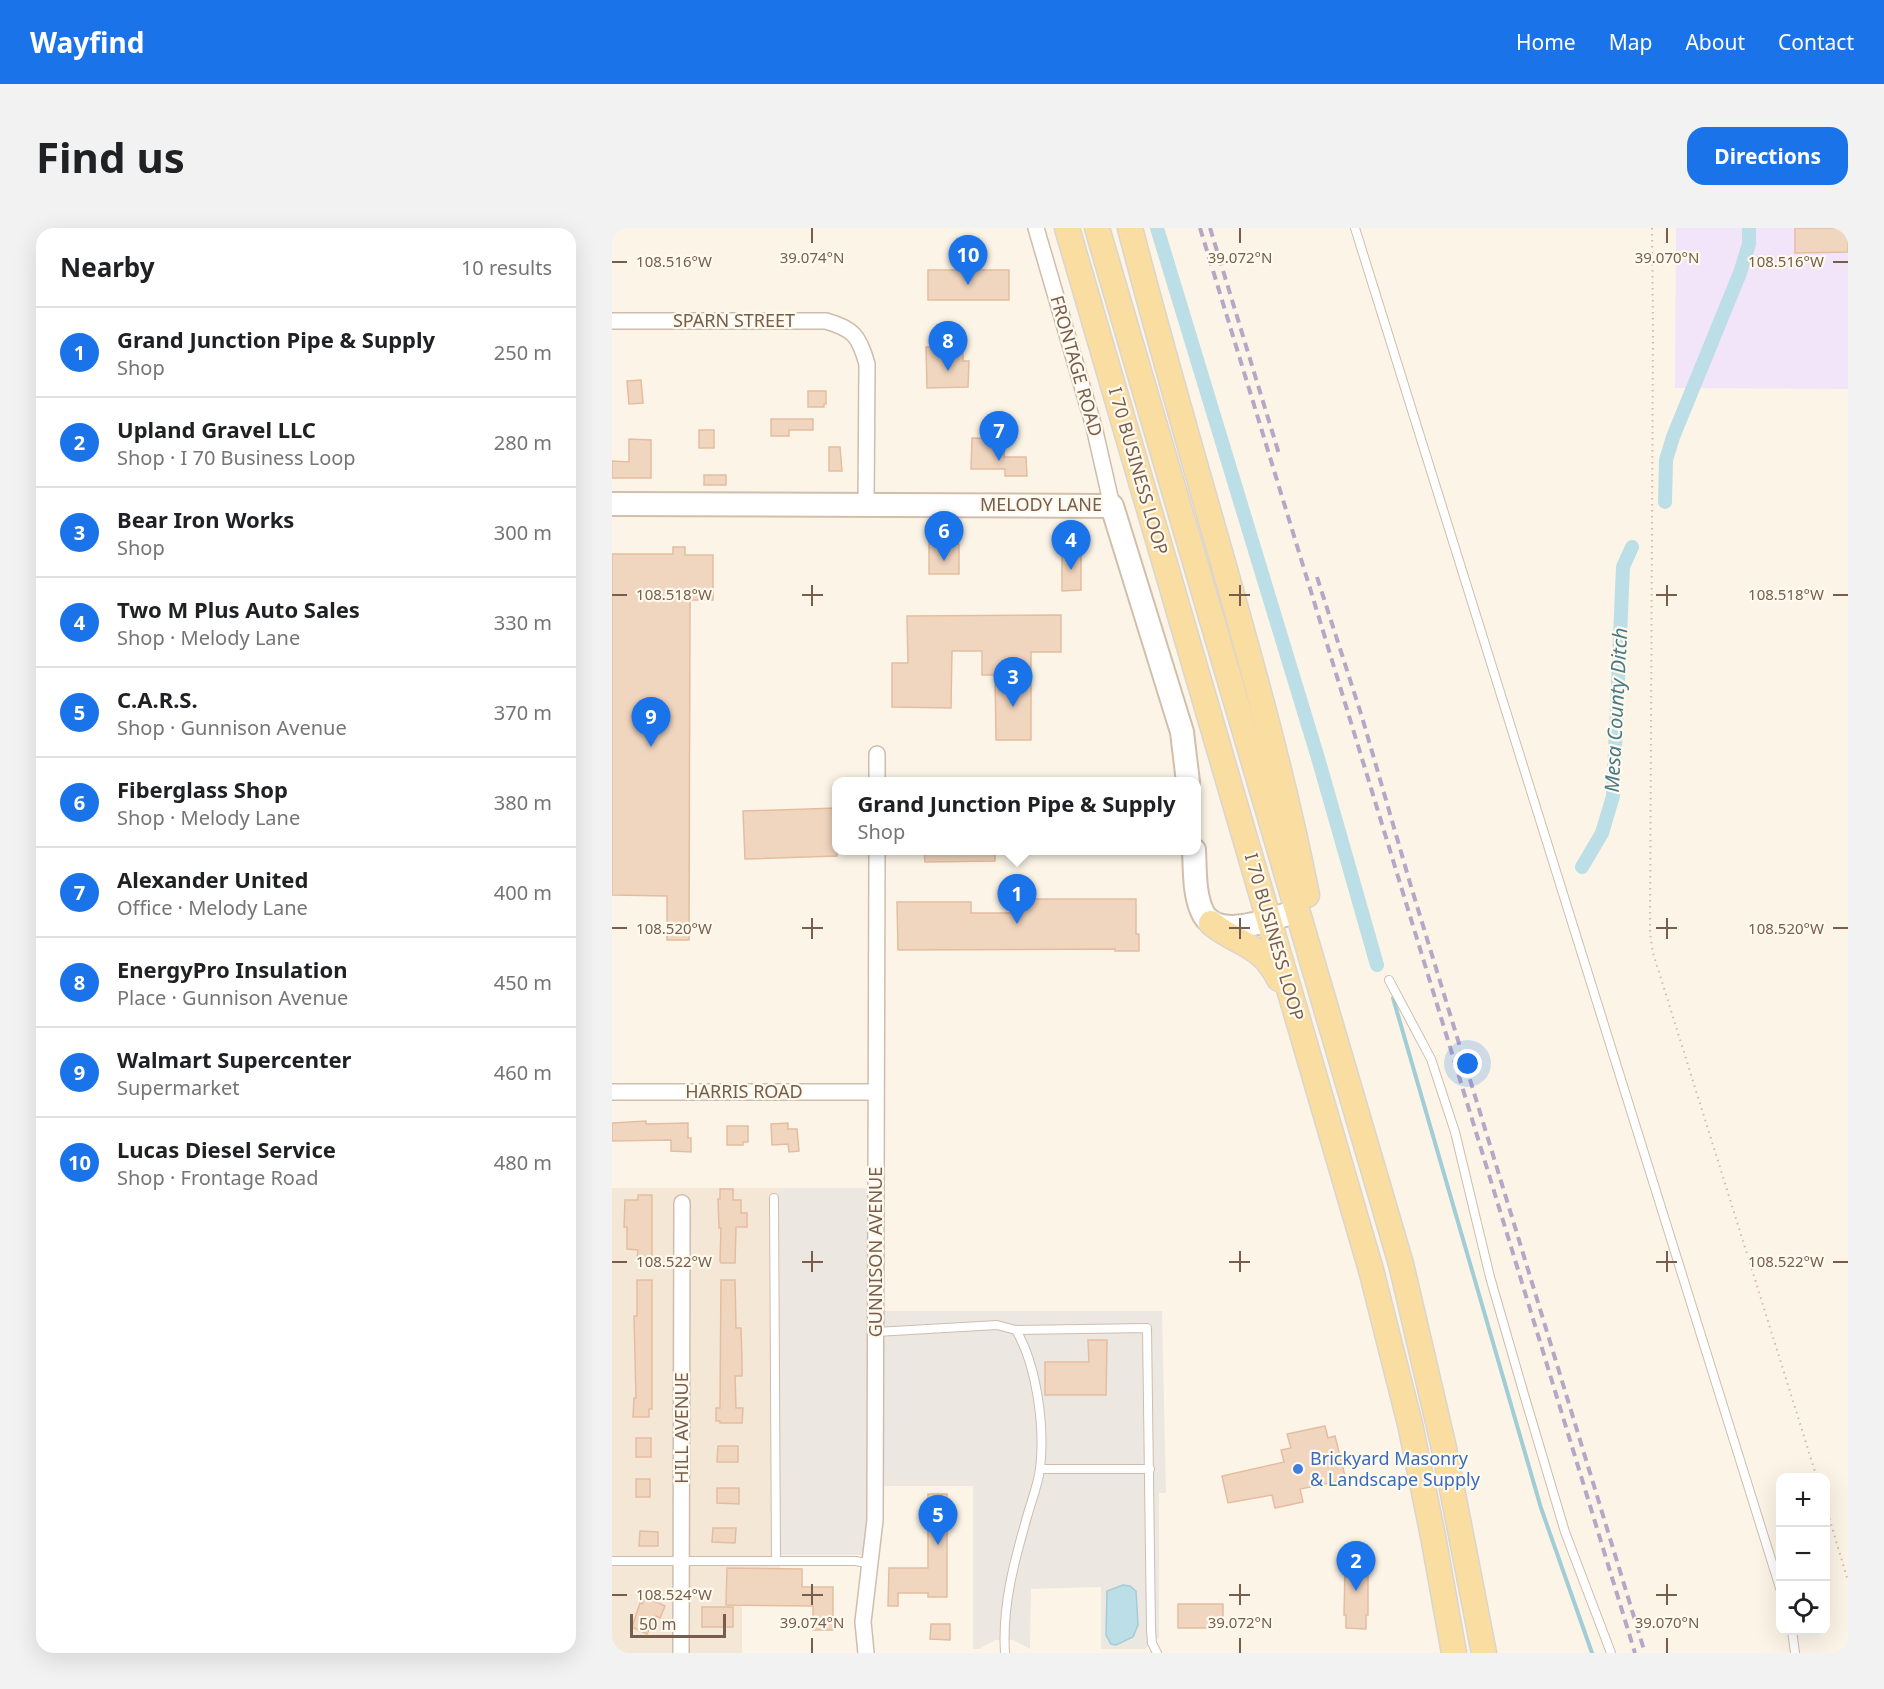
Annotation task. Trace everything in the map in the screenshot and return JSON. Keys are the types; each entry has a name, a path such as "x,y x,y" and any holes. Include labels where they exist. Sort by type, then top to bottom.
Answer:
{"main road":[{"name":"I 70 BUSINESS LOOP","path":"1066,228 1371,1270 1410,1424 1454,1653"},
{"name":"I 70 BUSINESS LOOP","path":"1097,228 1401,1263 1428,1376 1476,1652"},
{"path":"1130,228 1162,350 1264,708 1298,848 1334,1035"},
{"path":"1211,923 1222,932 1252,946 1262,954 1278,975 1299,1019"}],"street":[{"name":"FRONTAGE ROAD","path":"1036,228 1094,427 1112,506"},
{"name":"SPARN STREET","path":"612,321 826,321 854,333 862,347 867,364 866,505"},
{"name":"MELODY LANE","path":"612,504 1112,506 1182,732 1187,777"},
{"path":"877,754 877,777"},
{"name":"GUNNISON AVENUE","path":"866,1653 863,1622 875,1520 877,855"},
{"path":"1194,855 1198,899 1204,916 1211,923 1222,927 1233,927 1297,911"},
{"name":"HARRIS ROAD","path":"612,1092 876,1092"},
{"name":"HILL AVENUE","path":"681,1653 682,1203"}],"lane":[{"path":"1355,228 1778,1581"},
{"path":"1389,980 1431,1059 1455,1132 1490,1277 1565,1532 1611,1653"},
{"path":"774,1198 776,1561"},
{"path":"876,1332 997,1325 1016,1330 1147,1328 1151,1629 1152,1643 1157,1653"},
{"path":"1005,1653 1006,1605 1011,1573 1040,1469 1040,1416 1028,1352 1016,1330"},
{"path":"1040,1469 1150,1469"},
{"path":"612,1562 856,1561 870,1564"},
{"path":"1793,1635 1795,1653"}],"path":[{"path":"1652,228 1650,933 1653,953 1814,1473"},
{"path":"1830,1520 1848,1581"}],"shaded area":[{"path":"1676,228 1848,228 1848,389 1675,388"},
{"path":"612,1188 779,1188 780,1568 742,1568 742,1653 612,1653"},
{"path":"779,1188 869,1188 869,1311 1162,1311 1166,1493 1159,1493 1159,1637 1145,1649 1101,1649 1101,1587 1031,1589 1030,1649 1013,1640 995,1640 979,1649 973,1649 973,1486 869,1486 865,1555 780,1555"}],"water":[{"path":"1123,1585 1130,1586 1136,1591 1138,1625 1133,1637 1116,1645 1111,1644 1106,1635 1107,1591"}],"building":[{"path":"1795,228 1848,228 1848,252 1795,253"},
{"path":"928,270 1009,270 1009,300 928,300"},
{"path":"926,347 963,347 963,361 969,361 968,387 927,388"},
{"path":"641,380 643,403 629,404 627,381"},
{"path":"808,391 826,391 824,407 808,407"},
{"path":"771,419 813,419 813,430 789,430 789,436 771,436"},
{"path":"699,430 714,430 714,448 699,448"},
{"path":"972,438 1005,439 1004,457 1026,457 1027,476 1005,476 1005,469 971,469"},
{"path":"629,439 651,440 651,478 612,478 612,461 629,462"},
{"path":"829,447 840,447 842,471 829,471"},
{"path":"704,475 726,475 726,485 704,485"},
{"path":"929,522 946,522 946,544 959,544 959,574 929,574"},
{"path":"1066,531 1081,531 1081,590 1062,591 1062,549 1066,549"},
{"path":"673,547 685,547 685,555 713,555 713,600 690,600 689,940 667,940 667,896 612,895 612,554 673,554"},
{"path":"1061,615 1061,652 1031,652 1031,740 996,740 995,675 982,675 982,651 952,651 951,708 892,707 892,663 908,663 907,616"},
{"path":"832,808 832,855 837,856 745,859 743,811"},
{"path":"924,855 995,855 995,861 925,862"},
{"path":"1018,899 1136,899 1136,934 1139,934 1139,951 1115,951 1115,949 898,950 897,902 971,902 971,913 1018,913"},
{"path":"646,1121 646,1124 688,1123 691,1152 671,1151 671,1140 612,1141 612,1123"},
{"path":"788,1123 788,1129 797,1129 799,1151 789,1152 788,1144 772,1145 771,1124"},
{"path":"727,1126 748,1126 748,1142 743,1142 743,1145 727,1145"},
{"path":"720,1189 733,1189 733,1200 741,1200 741,1213 747,1213 747,1227 736,1227 735,1263 721,1263 720,1261 721,1228 719,1228 718,1199 720,1199"},
{"path":"638,1195 652,1195 652,1260 637,1260 638,1250 627,1249 627,1227 624,1227 625,1200 638,1200"},
{"path":"637,1280 652,1280 652,1409 649,1409 649,1417 633,1417 634,1398 636,1398 634,1316 637,1316"},
{"path":"721,1280 735,1280 736,1328 741,1328 742,1361 742,1376 735,1376 736,1408 743,1408 742,1423 716,1421 716,1408 720,1408"},
{"path":"1088,1340 1107,1340 1106,1395 1045,1395 1045,1362 1089,1362"},
{"name":"Brickyard Masonry & Landscape Supply","path":"1325,1426 1328,1438 1335,1436 1346,1480 1300,1489 1303,1502 1275,1508 1272,1495 1228,1503 1222,1476 1284,1462 1281,1450 1291,1448 1287,1434"},
{"path":"636,1438 651,1438 651,1457 636,1457"},
{"path":"718,1446 738,1446 738,1462 717,1462"},
{"path":"636,1479 650,1479 650,1497 636,1497"},
{"path":"717,1488 739,1488 739,1504 717,1503"},
{"path":"928,1494 947,1494 947,1597 928,1597 928,1593 898,1593 898,1606 888,1606 889,1568 928,1568"},
{"path":"713,1528 736,1528 735,1543 712,1542"},
{"path":"640,1531 658,1532 658,1546 639,1546"},
{"path":"727,1568 802,1569 802,1587 833,1587 833,1630 813,1630 813,1606 726,1605"},
{"path":"1345,1568 1368,1568 1366,1629 1346,1628"},
{"path":"645,1597 665,1606 660,1618 656,1616 647,1634 632,1627 640,1603 642,1604"},
{"path":"1178,1604 1223,1604 1223,1628 1178,1628"},
{"path":"702,1607 733,1607 733,1627 702,1627"},
{"path":"931,1624 950,1624 950,1640 930,1639"}],"waterway":[{"path":"1157,228 1318,758 1377,965"},
{"name":"Mesa County Ditch","path":"1665,502 1666,460 1673,437 1740,273 1749,244 1749,228"},
{"name":"Mesa County Ditch","path":"1582,867 1602,833 1613,796 1623,567 1632,547"},
{"path":"1393,998 1541,1508 1592,1653"}],"railway":[{"path":"1200,228 1635,1653"},
{"path":"1210,228 1279,454"},
{"path":"1317,577 1362,717 1410,883 1645,1653"}],"place":[{"name":"Lucas Diesel Service","path":"968,285"},
{"name":"EnergyPro Insulation","path":"948,371"},
{"name":"Alexander United","path":"999,461"},
{"name":"Fiberglass Shop","path":"944,561"},
{"name":"Two M Plus Auto Sales","path":"1071,570"},
{"name":"Bear Iron Works","path":"1013,707"},
{"name":"Walmart Supercenter","path":"651,747"},
{"name":"Grand Junction Pipe & Supply","path":"1017,924"},
{"name":"Brickyard Masonry & Landscape Supply","path":"1298,1469"},
{"name":"C.A.R.S.","path":"938,1545"},
{"name":"Upland Gravel LLC","path":"1356,1591"}]}
